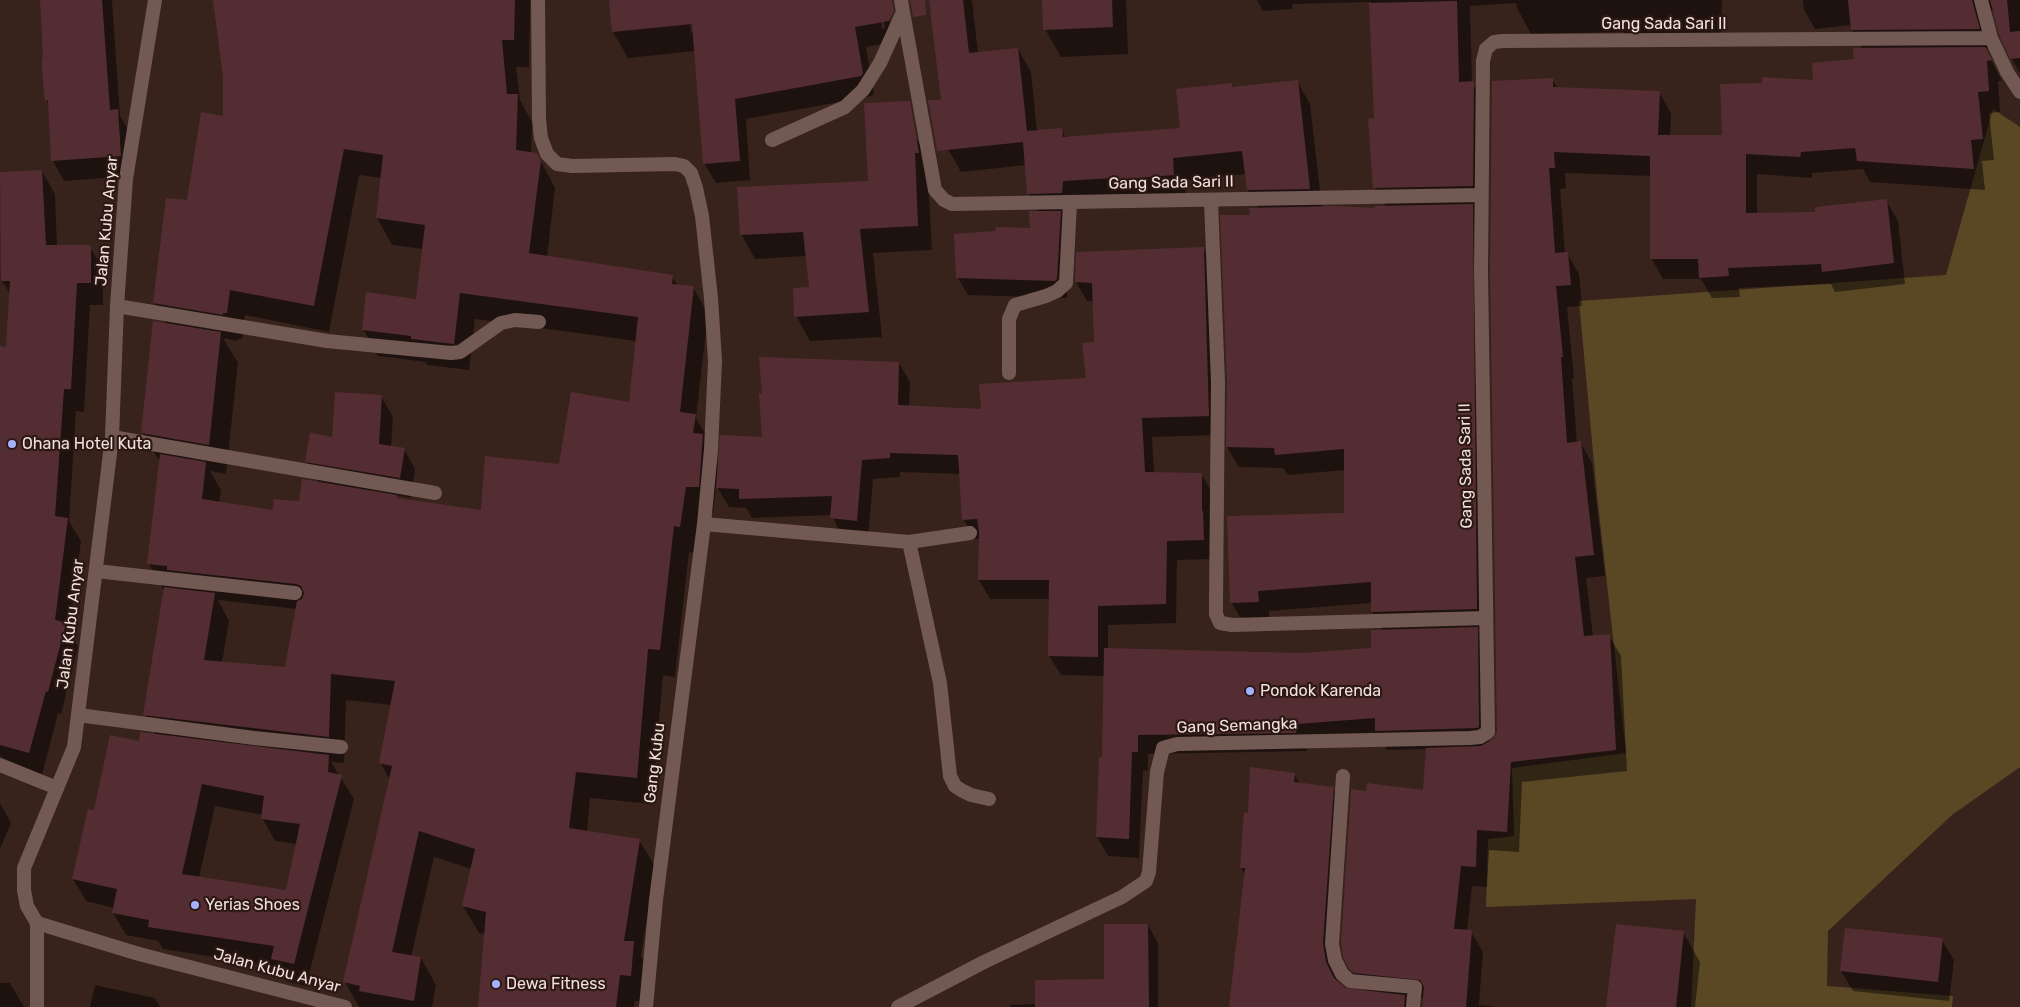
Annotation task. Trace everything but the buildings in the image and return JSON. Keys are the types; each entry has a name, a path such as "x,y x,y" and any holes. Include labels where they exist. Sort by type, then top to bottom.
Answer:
{"street":[{"name":"Jalan Kubu Anyar","path":"154,0 126,179 117,306 112,437 74,747 24,868 24,890 27,906 37,923 139,954 345,1007"},
{"name":"Gang Kubu","path":"538,0 539,119 541,138 547,154 557,164 572,166 675,164 684,166 691,173 702,216 711,298 714,361 711,450 704,524 656,900 646,1007"},
{"path":"1981,0 1991,38 2007,72 2020,92"},
{"path":"772,140 845,107 863,90 880,63 902,6"},
{"name":"Gang Sada Sari II","path":"902,6 935,190 944,200 952,204 1481,196"},
{"name":"Gang Sada Sari II","path":"1485,735 1488,732 1489,723 1481,196 1483,61 1486,49 1494,42 1991,38"},
{"path":"1211,200 1218,382 1216,614 1220,623 1486,618"},
{"path":"1009,373 1009,319 1015,305 1046,296 1057,291 1066,283 1070,202"},
{"path":"117,306 327,341 451,353 465,349 501,323 515,320 540,322"},
{"path":"112,437 435,493"},
{"path":"704,524 909,542 970,533"},
{"path":"909,542 940,683 950,776 955,786 961,790 971,795 989,798"},
{"path":"96,571 295,593"},
{"path":"78,714 254,738 340,747"},
{"name":"Gang Semangka","path":"898,1007 984,962 1122,897 1146,881 1158,772 1163,748 1177,744 1470,738 1485,735"},
{"path":"0,765 57,788"},
{"path":"1343,776 1332,944 1335,960 1342,974 1350,981 1415,987 1413,1007"},
{"path":"37,923 37,1007"}],"shaded area":[{"path":"1993,109 2020,127 2020,767 1952,815 1828,931 1827,986 1953,996 1952,1007 1691,1007 1696,899 1486,907 1488,839 1514,836 1512,768 1626,753 1597,495 1579,301 1946,275"}],"place":[{"name":"Ohana Hotel Kuta","path":"12,444"},
{"name":"Pondok Karenda","path":"1250,691"},
{"name":"Yerias Shoes","path":"195,905"},
{"name":"Dewa Fitness","path":"496,984"}]}
